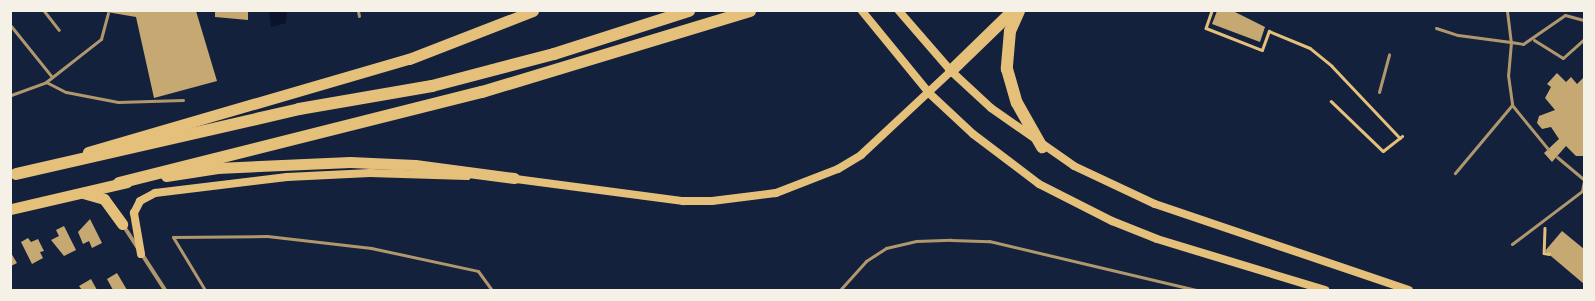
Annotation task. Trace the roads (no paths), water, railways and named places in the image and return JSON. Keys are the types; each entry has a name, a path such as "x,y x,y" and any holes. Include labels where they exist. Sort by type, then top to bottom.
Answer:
{"highway":[{"path":"14,175 409,59 533,11"},
{"path":"14,175 299,109 432,86 554,54 689,11"},
{"path":"11,209 482,92 750,11"},
{"path":"951,71 1013,11"},
{"path":"1019,11 1010,31 1008,69 1017,103 1042,147"},
{"path":"119,183 217,168 350,162 415,165 514,178"},
{"path":"79,193 104,199 122,224"}],"main road":[{"path":"862,11 929,93 1006,160 1073,203 1157,239 1326,290"},
{"path":"899,11 951,71 1042,147 1107,184 1155,204 1409,290"},
{"path":"141,254 134,212 140,201 155,193 214,184 362,174 514,178 683,201 712,201 776,193 838,169 861,155 951,71"}],"street":[{"path":"122,224 165,290"}],"lane":[{"path":"44,11 59,30"},
{"path":"358,11 359,16"},
{"path":"1507,11 1511,42 1508,75 1512,104 1548,149"},
{"path":"11,95 46,82 101,39 108,13"},
{"path":"1436,28 1458,35 1524,44 1534,40 1565,15 1584,20"},
{"path":"11,26 52,77"},
{"path":"1534,40 1563,58 1584,39"},
{"path":"1379,92 1389,54"},
{"path":"46,82 66,92 118,102 183,100"},
{"path":"1455,173 1512,104"},
{"path":"1512,244 1582,191 1584,181 1557,157"},
{"path":"205,290 173,238 267,236 371,248 478,271 492,290"},
{"path":"840,290 866,261 886,248 916,241 951,240 989,241 1197,290"}],"water":[{"path":"269,11 287,11 286,23 271,27"}]}
